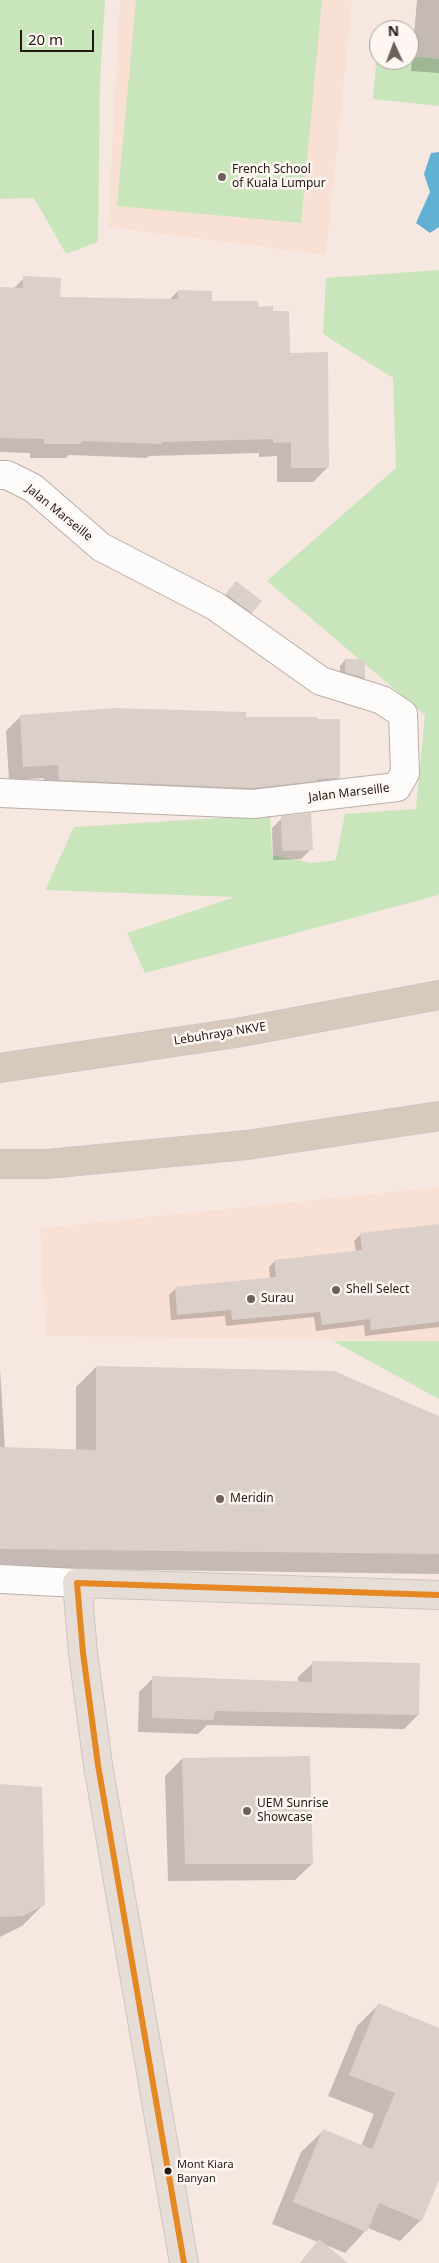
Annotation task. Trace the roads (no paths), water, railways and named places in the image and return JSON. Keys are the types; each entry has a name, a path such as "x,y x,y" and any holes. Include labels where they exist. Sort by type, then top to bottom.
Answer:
{"highway":[{"name":"Lebuhraya NKVE","path":"0,1068 236,1033 439,995"},
{"path":"0,1164 47,1164 247,1145 439,1116"}],"main road":[{"path":"184,2263 98,1765 83,1653 78,1583 439,1595"}],"street":[{"name":"Jalan Marseille","path":"0,793 253,804 397,787 405,773 403,714 382,700 321,681 214,606 101,547 33,488 3,475"},
{"path":"0,1579 78,1583"}],"water":[{"path":"439,152 439,227 430,233 416,223 430,192 424,174 431,153"}],"place":[{"name":"French School of Kuala Lumpur","path":"222,177"},
{"name":"Shell Select","path":"336,1290"},
{"name":"Surau","path":"251,1299"},
{"name":"Meridin","path":"220,1499"},
{"name":"UEM Sunrise Showcase","path":"247,1811"},
{"name":"Mont Kiara Banyan","path":"168,2171"}]}
